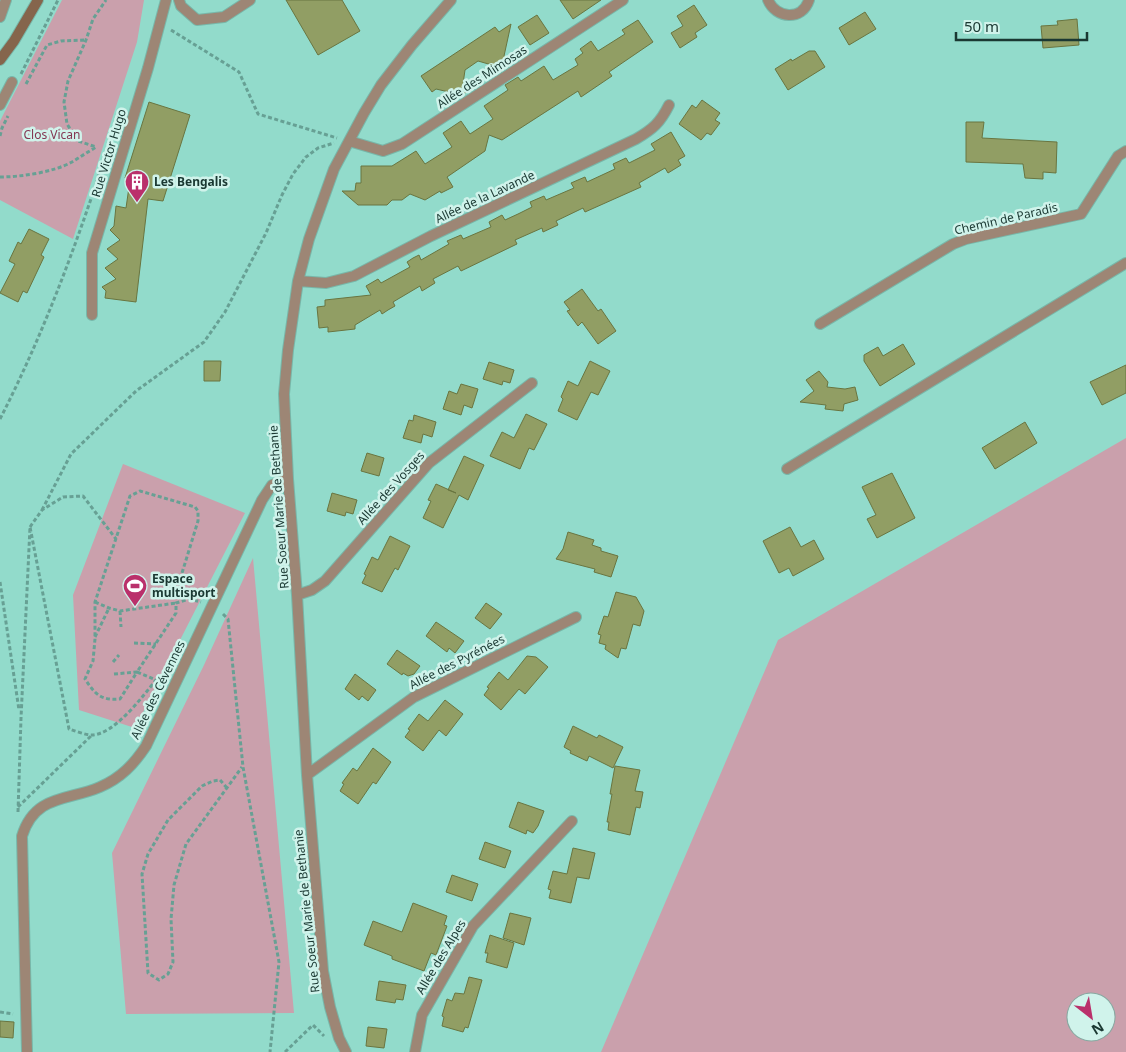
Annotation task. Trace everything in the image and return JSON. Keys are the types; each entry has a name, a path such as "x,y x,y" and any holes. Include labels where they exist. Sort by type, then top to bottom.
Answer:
{"main road":[{"path":"0,60 14,41 38,0"}],"street":[{"path":"0,17 6,0"},
{"name":"Rue Victor Hugo","path":"92,315 92,253 166,0"},
{"path":"178,0 181,6 197,20 224,17 250,0"},
{"name":"Rue Soeur Marie de Bethanie","path":"346,1052 339,1038 330,1007 323,971 307,775 297,595 288,479 284,394 288,350 298,281 309,239 334,169 381,85 412,44 451,0"},
{"name":"Allée des Mimosas","path":"349,141 383,151 402,144 623,0"},
{"path":"768,0 772,7 784,15 791,15 818,0"},
{"path":"0,105 14,80"},
{"name":"Allée de la Lavande","path":"298,281 326,283 354,276 431,236 636,138 654,128 669,106"},
{"name":"Chemin de Paradis","path":"820,324 953,244 1081,214 1118,156 1126,151"},
{"path":"787,469 1126,263"},
{"name":"Allée des Vosges","path":"297,595 312,590 326,581 429,463 532,383"},
{"name":"Allée des Cévennes","path":"22,836 26,826 41,808 55,800 100,787 127,771 138,759 214,605 262,500 272,485 288,479"},
{"name":"Allée des Pyrénées","path":"307,775 414,697 576,617"},
{"name":"Allée des Alpes","path":"414,1052 422,1015 473,926 572,821"},
{"path":"22,836 27,1052"}],"path":[{"path":"14,80 40,38 58,0"},
{"path":"0,177 45,171 71,163 96,147 78,141 67,124 64,102 68,81 93,19 106,0"},
{"path":"160,23 239,72 258,114 349,141"},
{"path":"24,87 47,45 61,41 86,40"},
{"path":"0,136 2,128 11,112"},
{"path":"22,836 18,808 30,527 42,510 71,454 136,391 204,342 225,312 266,233 282,195 293,174 306,157 318,148 349,141"},
{"path":"0,419 21,379 78,239 103,164"},
{"path":"176,603 176,613 120,699 109,700 94,693 85,679 93,661 95,602 130,496 140,491 194,507 198,511 198,521 178,586"},
{"path":"42,510 63,497 84,496 116,540"},
{"path":"30,527 69,729 92,735"},
{"path":"0,582 21,718"},
{"path":"95,602 120,611 176,603 189,599 214,605 228,619 243,767 279,962 270,1052"},
{"path":"95,639 109,608"},
{"path":"120,611 121,628"},
{"path":"134,643 156,644"},
{"path":"113,662 119,655"},
{"path":"18,808 92,735 112,728 136,705 156,680 137,672 114,674"},
{"path":"227,788 220,780 202,786 168,820 148,854 142,874 148,973 159,980 168,974 172,962 171,919 174,885 186,844 243,767"},
{"path":"285,1052 313,1025"}],"green space":[{"name":"Clos Vican","path":"62,0 144,0 137,42 73,239 0,200 0,121"},
{"path":"1126,438 1126,1052 601,1052 778,640"},
{"name":"Espace multisport","path":"123,464 245,513 135,728 79,710 73,595"},
{"name":"Espace multisport","path":"253,558 294,1013 126,1014 112,853 204,665"}],"building":[{"path":"286,0 342,0 360,31 318,55"},
{"path":"560,0 601,0 573,19"},
{"path":"694,5 707,25 695,33 697,37 680,48 671,33 683,26 677,16"},
{"path":"865,12 876,29 849,45 839,28"},
{"path":"537,15 549,33 530,45 518,27"},
{"path":"1077,19 1079,45 1043,48 1041,26 1058,25 1057,21"},
{"path":"638,20 653,42 609,72 612,76 581,97 578,91 502,140 489,135 485,151 447,177 453,187 441,193 440,191 425,200 410,194 402,200 392,200 387,205 358,205 342,191 355,191 356,183 361,183 361,166 392,166 416,151 425,164 452,147 443,133 461,121 470,134 493,119 484,106 508,90 505,85 518,77 521,81 544,66 553,80 578,65 575,59 583,53 580,49 591,41 598,51 625,34 622,30"},
{"path":"511,24 504,56 510,65 497,74 492,65 478,61 465,70 463,84 468,91 454,100 449,92 436,89 432,92 421,76 495,27 499,32"},
{"path":"809,51 815,51 825,67 788,90 775,69"},
{"path":"702,100 720,113 715,120 720,123 711,135 707,133 701,140 679,124 692,105 696,108"},
{"name":"Les Bengalis","path":"149,102 190,115 163,201 148,199 136,302 105,298 106,291 102,287 116,279 105,268 118,259 107,249 120,240 110,230 114,226 116,206 126,208 130,180 125,178"},
{"path":"966,122 984,122 982,138 1057,142 1056,173 1043,172 1043,179 1025,178 1023,164 966,162"},
{"path":"671,132 685,156 678,160 681,165 668,173 665,168 639,183 641,187 585,212 583,208 556,221 558,225 543,232 542,228 515,240 517,244 461,271 458,266 433,279 435,283 422,291 420,286 393,302 395,306 382,314 380,310 355,325 355,329 328,332 328,327 319,328 317,307 325,306 325,300 371,295 366,286 378,279 381,283 410,267 407,262 413,258 419,255 421,260 449,244 447,241 461,235 463,239 491,227 489,222 502,215 505,220 532,207 530,202 544,196 546,200 574,188 571,183 585,177 587,182 615,169 613,164 626,158 629,163 655,150 651,144"},
{"path":"29,229 49,239 41,255 44,257 27,293 23,291 18,302 0,293 15,264 9,261 18,242 21,244"},
{"path":"582,289 598,311 601,309 616,331 598,344 582,322 578,326 567,311 570,310 564,302"},
{"path":"903,344 915,364 880,386 864,361 864,355 878,347 883,356"},
{"path":"204,361 221,361 220,381 204,381"},
{"path":"590,361 610,371 598,395 591,392 577,420 558,411 563,399 561,397 568,381 578,386"},
{"path":"489,362 514,370 510,383 503,381 502,385 483,379"},
{"path":"1126,365 1126,393 1102,405 1090,382"},
{"path":"819,371 828,382 827,387 845,389 855,387 858,400 844,404 843,411 825,409 826,405 800,402 814,391 806,380"},
{"path":"461,384 478,389 472,408 464,405 461,415 443,409 449,391 457,394"},
{"path":"526,414 547,424 534,450 529,448 520,469 490,456 502,432 514,438"},
{"path":"414,415 436,422 432,437 423,434 421,443 403,438 409,420 413,421"},
{"path":"1025,422 1037,443 995,469 982,448"},
{"path":"367,453 384,458 379,476 361,471"},
{"path":"464,456 484,465 468,500 459,495 443,528 423,518 431,501 428,500 436,484 448,490"},
{"path":"892,473 915,518 877,538 867,519 876,515 862,487"},
{"path":"332,493 357,500 353,514 346,512 345,516 327,511"},
{"path":"790,527 801,547 814,540 824,559 793,576 789,568 779,573 763,541"},
{"path":"568,532 594,540 592,545 601,548 601,551 618,556 611,577 594,572 595,569 556,559 563,549"},
{"path":"390,536 410,546 398,570 395,568 382,592 362,583 372,557 378,560"},
{"path":"616,592 636,597 644,611 640,626 633,624 626,649 621,648 618,658 605,649 606,645 599,643 601,635 598,634 604,616 608,617"},
{"path":"486,603 502,614 490,629 475,618"},
{"path":"436,622 464,641 455,653 449,648 447,652 426,636"},
{"path":"397,650 420,666 414,674 408,676 403,673 402,675 387,664"},
{"path":"527,656 536,657 548,667 525,694 519,689 501,710 484,695 489,688 487,687 499,672 508,680"},
{"path":"355,674 376,690 368,701 362,696 359,700 345,689"},
{"path":"445,700 463,714 446,736 439,730 423,751 405,737 410,730 408,729 419,714 428,721"},
{"path":"573,726 597,738 599,735 623,747 613,768 589,756 587,761 570,753 571,751 564,747"},
{"path":"373,748 391,762 376,784 373,782 358,804 340,791 344,784 342,783 353,768 357,771"},
{"path":"615,766 640,770 635,791 643,792 640,808 636,807 630,835 608,830 609,822 607,822 612,794 610,794"},
{"path":"518,802 544,811 533,833 527,830 526,834 509,827"},
{"path":"485,842 511,851 505,868 479,859"},
{"path":"573,848 595,853 589,879 577,877 571,903 549,898 551,890 548,889 553,871 567,874"},
{"path":"452,875 478,884 472,901 446,892"},
{"path":"413,903 447,916 444,925 447,926 436,955 431,953 424,971 392,959 392,956 364,945 373,921 402,932"},
{"path":"510,913 531,918 524,945 503,938"},
{"path":"490,935 514,943 507,968 486,962 488,953 485,953"},
{"path":"469,977 482,980 468,1028 465,1027 463,1032 442,1026 444,1017 442,1016 447,999 452,1001 455,993 464,994"},
{"path":"379,981 406,985 403,1000 396,999 395,1003 376,1000"},
{"path":"0,1021 14,1022 13,1038 0,1037"},
{"path":"368,1027 387,1029 384,1048 366,1046"}],"place":[{"name":"Les Bengalis","path":"137,203"},
{"name":"Espace multisport","path":"135,607"}]}
